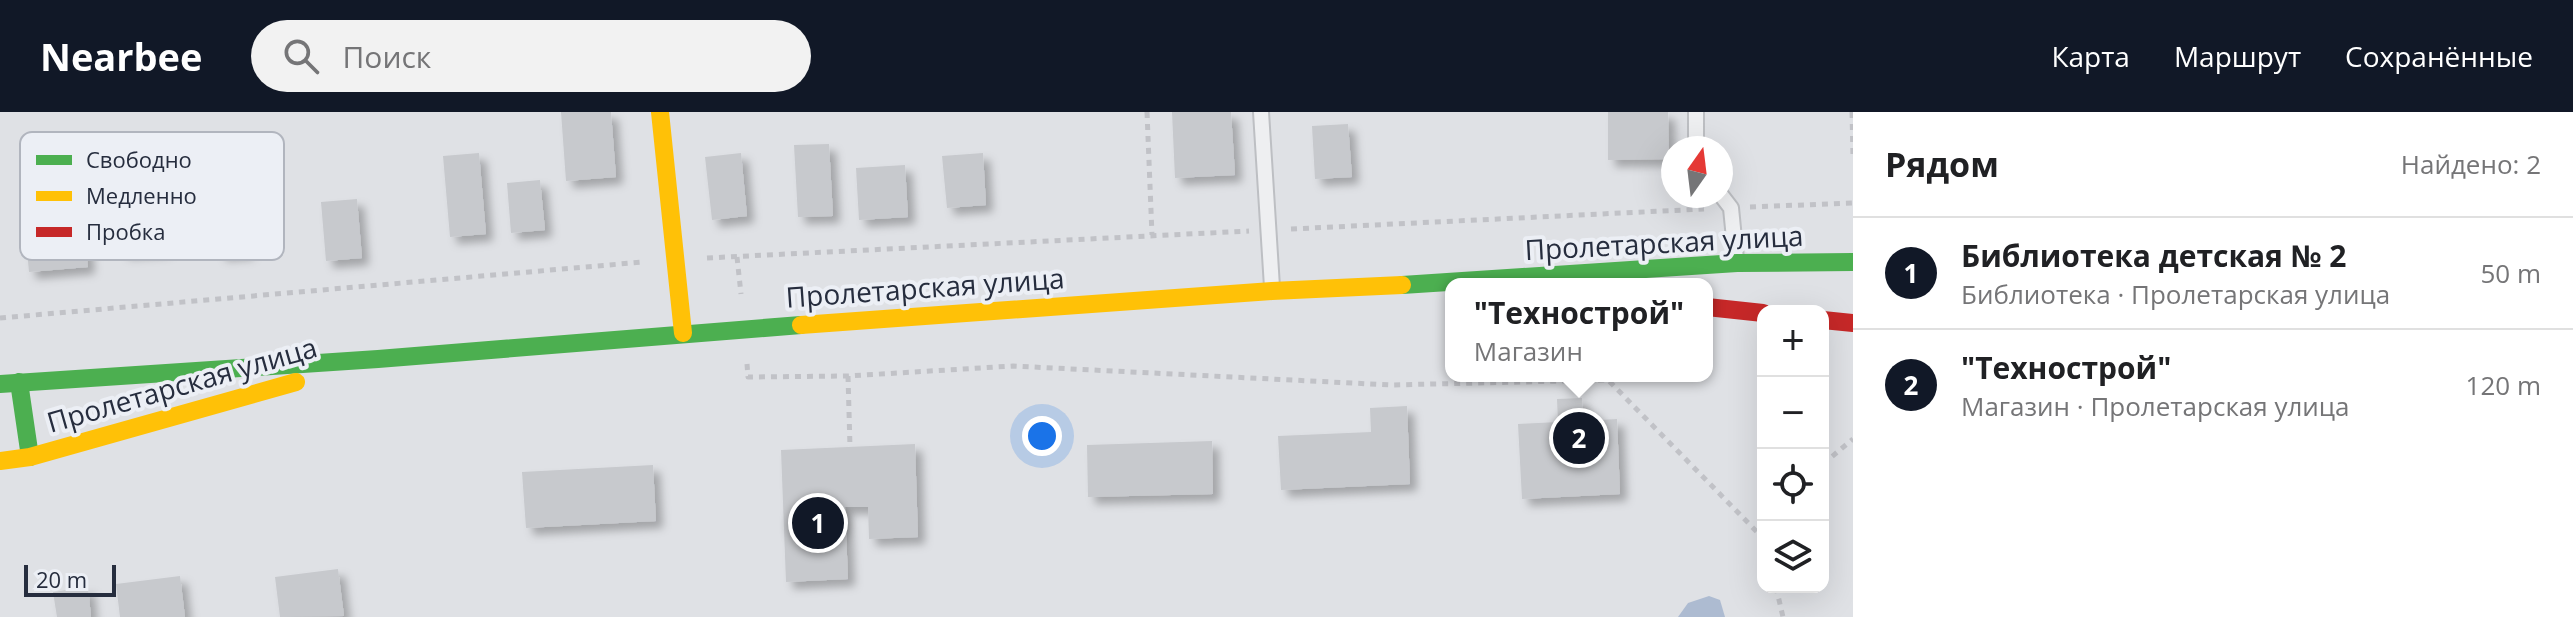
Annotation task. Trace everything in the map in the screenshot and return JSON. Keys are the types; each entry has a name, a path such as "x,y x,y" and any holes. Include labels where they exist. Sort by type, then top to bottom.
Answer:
{"main road":[{"path":"660,112 683,333"},
{"name":"Пролетарская улица","path":"1520,278 1737,263 1853,262"},
{"name":"Пролетарская улица","path":"0,384 378,359 683,333 1272,291 1445,283"},
{"path":"1713,308 1757,312"},
{"path":"1829,321 1853,323"},
{"name":"Пролетарская улица","path":"0,461 30,457 378,359"},
{"path":"19,382 30,457"}],"lane":[{"path":"1261,112 1272,291"},
{"path":"1696,112 1696,136"},
{"path":"1731,208 1737,263"}],"path":[{"path":"1147,112 1152,235"},
{"path":"1852,112 1853,157"},
{"path":"0,318 652,261"},
{"path":"850,447 848,376 1013,366 1391,385 1521,382"},
{"path":"1610,382 1757,532"},
{"path":"1829,459 1852,440"},
{"path":"1777,593 1783,617"}],"water":[{"path":"1709,596 1720,600 1725,617 1678,617 1688,603"}],"building":[{"path":"561,112 611,112 616,177 566,181"},
{"path":"1172,112 1231,112 1235,175 1175,178"},
{"path":"1608,112 1668,112 1669,136 1661,136 1661,159 1608,160"},
{"path":"1348,124 1352,177 1315,179 1312,126"},
{"path":"829,144 833,216 798,217 794,145"},
{"path":"479,153 486,234 450,237 443,156"},
{"path":"741,153 747,216 712,220 705,157"},
{"path":"983,153 986,205 947,208 942,156"},
{"path":"905,165 908,217 859,220 856,168"},
{"path":"540,180 545,230 511,233 507,183"},
{"path":"357,199 362,258 326,261 321,202"},
{"path":"28,260 87,260 88,267 29,272"},
{"path":"1582,398 1583,421 1617,419 1620,494 1522,499 1518,424 1558,422 1557,399"},
{"path":"1407,406 1410,484 1281,490 1278,436 1371,432 1370,408"},
{"path":"1212,441 1213,494 1088,497 1087,445"},
{"path":"915,444 918,537 869,539 868,507 845,507 848,579 786,582 781,450"},
{"path":"653,465 656,521 526,528 522,472"},
{"path":"338,569 344,616 280,617 275,577"},
{"path":"180,576 185,617 120,617 116,584"},
{"path":"88,587 91,617 57,617 53,592"}],"traffic: fast":[{"path":"1509,278 1737,263 1853,262"},
{"path":"1402,285 1445,282"},
{"path":"0,384 378,359 801,325"},
{"path":"19,382 30,457"}],"traffic: slow":[{"path":"660,112 683,333"},
{"path":"801,325 1272,291 1402,285"},
{"path":"0,461 30,457 296,382"}],"traffic: jam":[{"path":"1713,308 1757,312"},
{"path":"1829,321 1853,323"}],"place":[{"name":"\"Технострой\"","path":"1579,438"},
{"name":"Библиотека детская № 2","path":"818,523"}]}
